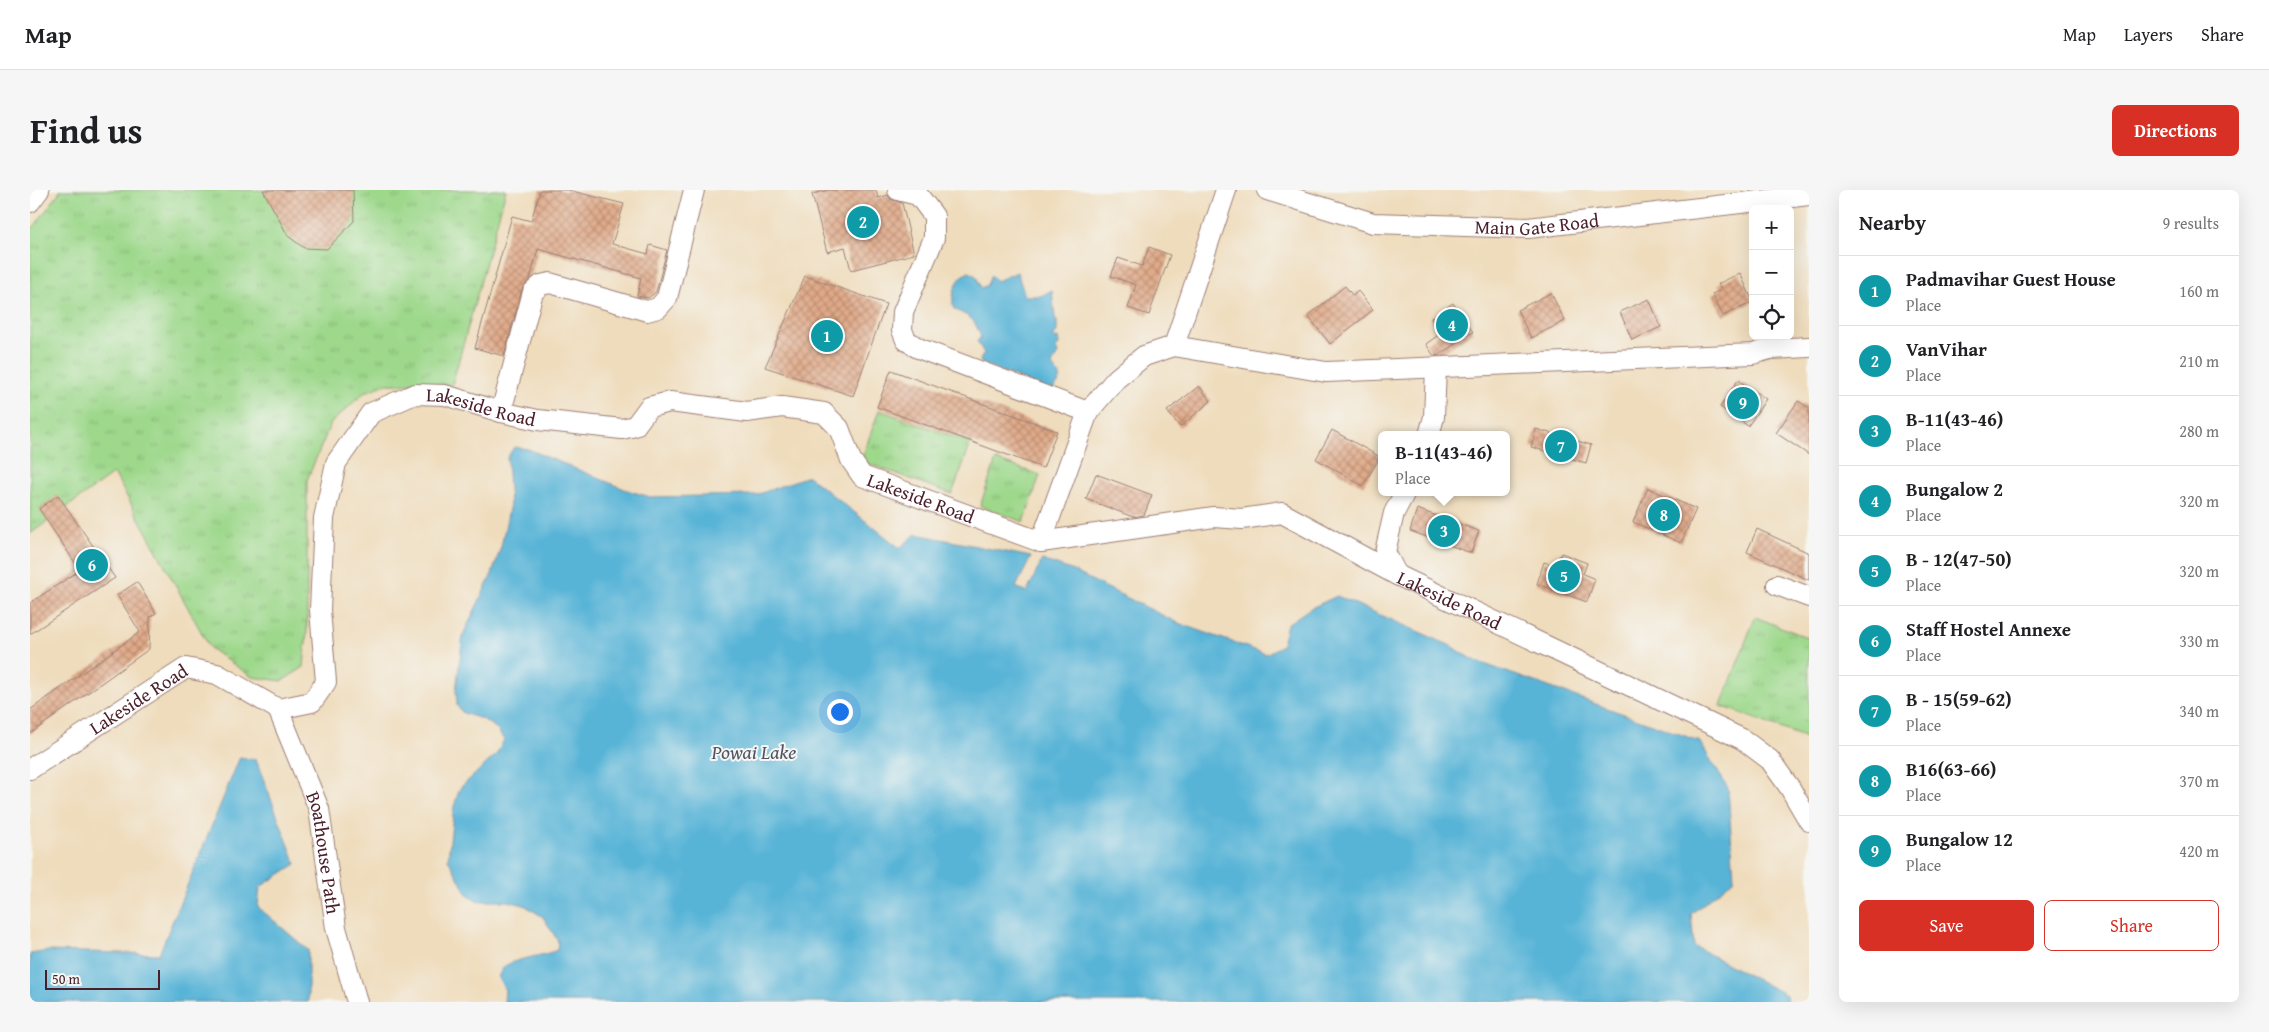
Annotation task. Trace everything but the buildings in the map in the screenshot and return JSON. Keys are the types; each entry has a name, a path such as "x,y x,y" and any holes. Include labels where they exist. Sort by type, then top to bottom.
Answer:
{"lane":[{"path":"30,202 39,190"},
{"path":"501,412 533,292 541,285 550,284 646,311 658,308 667,298 694,190"},
{"path":"898,190 926,196 934,216 934,238 902,312 902,330 906,340 918,348 1088,412"},
{"path":"1174,346 1226,190"},
{"name":"Main Gate Road","path":"1269,190 1373,223 1528,228 1758,204 1809,196"},
{"path":"1041,542 1088,412 1116,379 1144,356 1174,346 1326,372 1753,354 1770,343 1804,351"},
{"path":"1430,431 1434,417 1436,368"},
{"name":"Lakeside Road","path":"30,769 186,668 217,674 278,709 312,702 326,682 320,610 324,518 336,463 371,413 415,394 445,395 501,412 538,420 622,430 635,426 648,407 670,402 747,412 782,407 824,412 839,428 851,460 862,476 1041,542 1214,517 1242,519 1282,514 1397,575 1742,739 1770,760 1790,788 1809,821"},
{"path":"1397,575 1385,552 1394,513 1403,496"},
{"path":"1777,585 1809,597"},
{"name":"Boathouse Path","path":"278,709 319,809 336,928 357,1002"}],"green space":[{"path":"61,190 506,190 452,385 387,384 365,392 331,423 307,480 307,630 304,667 282,681 252,677 210,648 114,473 30,534 30,232"},
{"path":"879,410 971,443 952,494 861,461"},
{"path":"996,460 1040,475 1024,522 980,506"},
{"path":"1755,617 1809,638 1809,739 1721,706"}],"water":[{"path":"969,272 976,276 981,288 987,285 991,275 997,281 1017,272 1025,296 1041,296 1052,290 1057,321 1057,332 1054,339 1058,338 1059,345 1056,348 1058,354 1052,364 1060,377 1060,380 1054,387 1054,393 981,363 980,360 984,353 977,341 981,337 976,325 968,317 954,309 953,304 957,283"},
{"name":"Powai Lake","path":"514,447 528,449 627,490 650,497 756,495 808,476 900,548 916,534 1031,557 1016,587 1027,592 1042,560 1071,570 1178,623 1266,654 1282,645 1287,624 1309,609 1337,596 1449,645 1476,661 1699,741 1728,788 1734,879 1691,914 1694,946 1786,995 1787,1002 504,1002 505,990 498,977 503,968 514,962 557,950 558,941 543,917 524,905 508,901 478,901 467,894 448,859 454,806 460,788 496,755 504,740 496,728 482,719 463,713 457,706 456,690 463,635 492,574 501,547 510,504 507,458"},
{"path":"240,757 256,760 296,864 260,887 258,907 308,950 308,1002 30,1002 30,954 49,951 159,954"}],"place":[{"name":"VanVihar","path":"863,222"},
{"name":"Bungalow 2","path":"1452,325"},
{"name":"Padmavihar Guest House","path":"827,336"},
{"name":"Bungalow 12","path":"1743,403"},
{"name":"B - 15(59-62)","path":"1561,446"},
{"name":"B16(63-66)","path":"1664,515"},
{"name":"B-11(43-46)","path":"1444,531"},
{"name":"Staff Hostel Annexe","path":"92,565"},
{"name":"B - 12(47-50)","path":"1564,576"}]}
